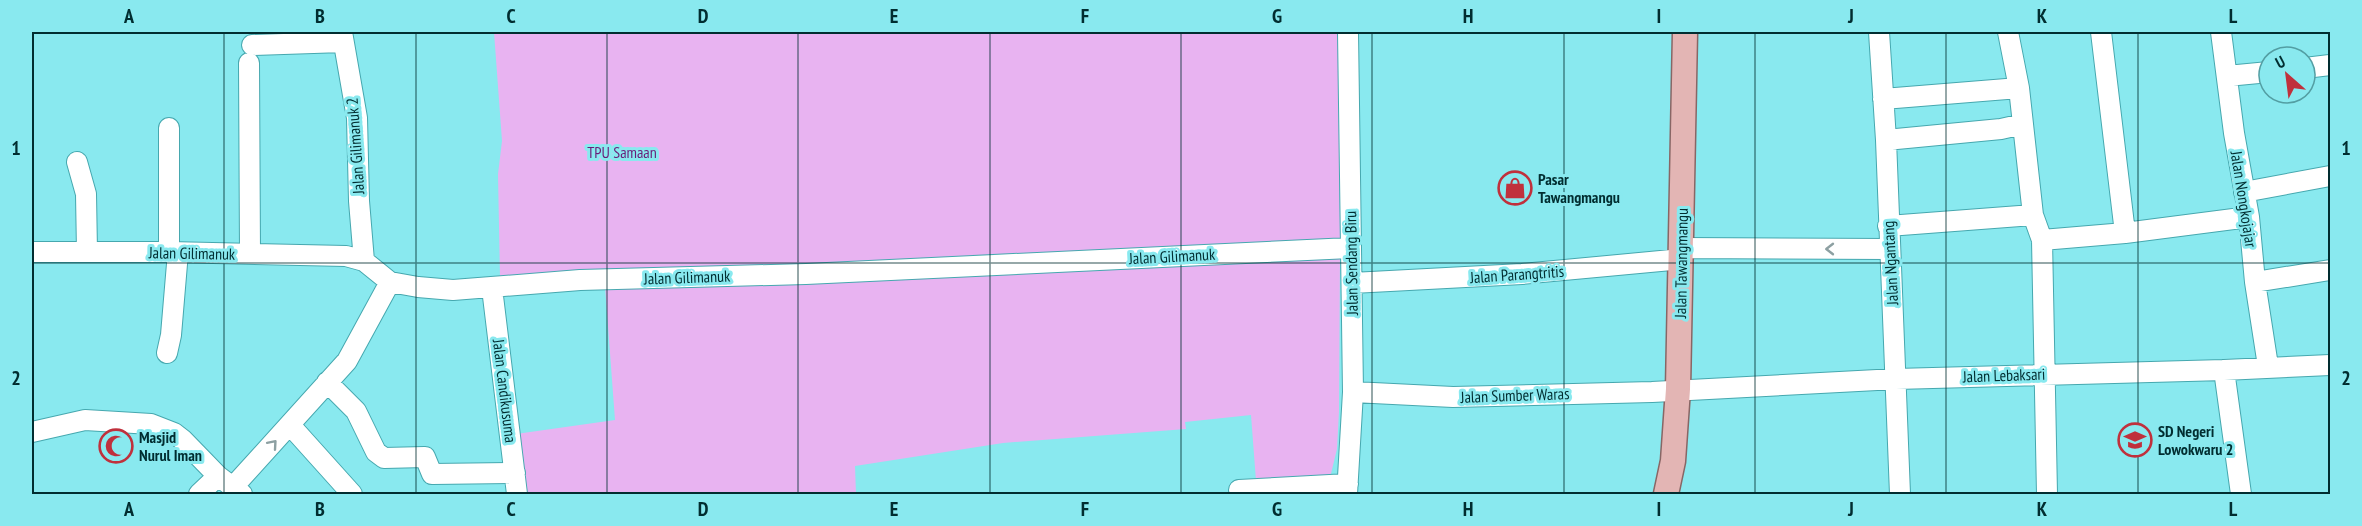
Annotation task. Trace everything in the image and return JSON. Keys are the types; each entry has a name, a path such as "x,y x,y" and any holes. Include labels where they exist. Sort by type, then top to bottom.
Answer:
{"main road":[{"name":"Jalan Tawangmangu","path":"1666,495 1672,462 1678,389 1685,32"}],"street":[{"name":"Jalan Sendang Biru","path":"1348,32 1353,392 1348,489"},
{"name":"Jalan Ngantang","path":"1879,32 1886,140 1900,495"},
{"path":"2008,32 2019,88 2033,215 2042,240 2047,495"},
{"path":"2101,32 2125,233"},
{"name":"Jalan Nongkojajar","path":"2221,32 2234,134 2249,217 2255,282 2268,366"},
{"path":"250,254 250,54 343,37"},
{"name":"Jalan Gilimanuk 2","path":"343,37 357,118 358,201 364,261"},
{"path":"2227,76 2257,73"},
{"path":"1883,99 2019,88"},
{"path":"1886,140 2001,129 2023,124"},
{"path":"167,353 171,335 174,252 170,128"},
{"path":"77,162 86,194 87,252"},
{"path":"2244,192 2331,176"},
{"path":"1888,226 2033,215"},
{"path":"2042,240 2125,233 2249,217"},
{"name":"Jalan Gilimanuk","path":"32,252 332,255 364,261 390,282 418,288 453,290 580,280 806,274 1350,248"},
{"name":"Jalan Parangtritis","path":"1352,283 1522,274 1682,254 1889,249"},
{"path":"2255,282 2331,270"},
{"path":"199,495 231,486 290,425 347,361 390,282"},
{"name":"Jalan Candikusuma","path":"492,288 517,495"},
{"name":"Jalan Lebaksari","path":"1678,389 2043,373 2224,370 2331,364"},
{"path":"2224,370 2241,495"},
{"path":"327,382 356,411 379,456 384,458 425,457 432,474 515,473"},
{"name":"Jalan Sumber Waras","path":"1353,392 1454,397 1652,392 1678,389"},
{"path":"32,432 85,420 151,424 174,433 231,486"},
{"path":"290,425 352,495"},
{"path":"1239,490 1348,489"}],"green space":[{"name":"TPU Samaan","path":"494,32 1338,32 1340,241 500,278 498,174 502,141"},
{"path":"1340,255 1337,449 1326,494 1257,494 1251,415 1185,422 1186,429 1003,443 855,466 856,494 524,494 516,434 615,420 605,286"}],"place":[{"name":"Pasar Tawangmangu","path":"1515,188"},
{"name":"SD Negeri Lowokwaru 2","path":"2135,440"},
{"name":"Masjid Nurul Iman","path":"116,446"}]}
